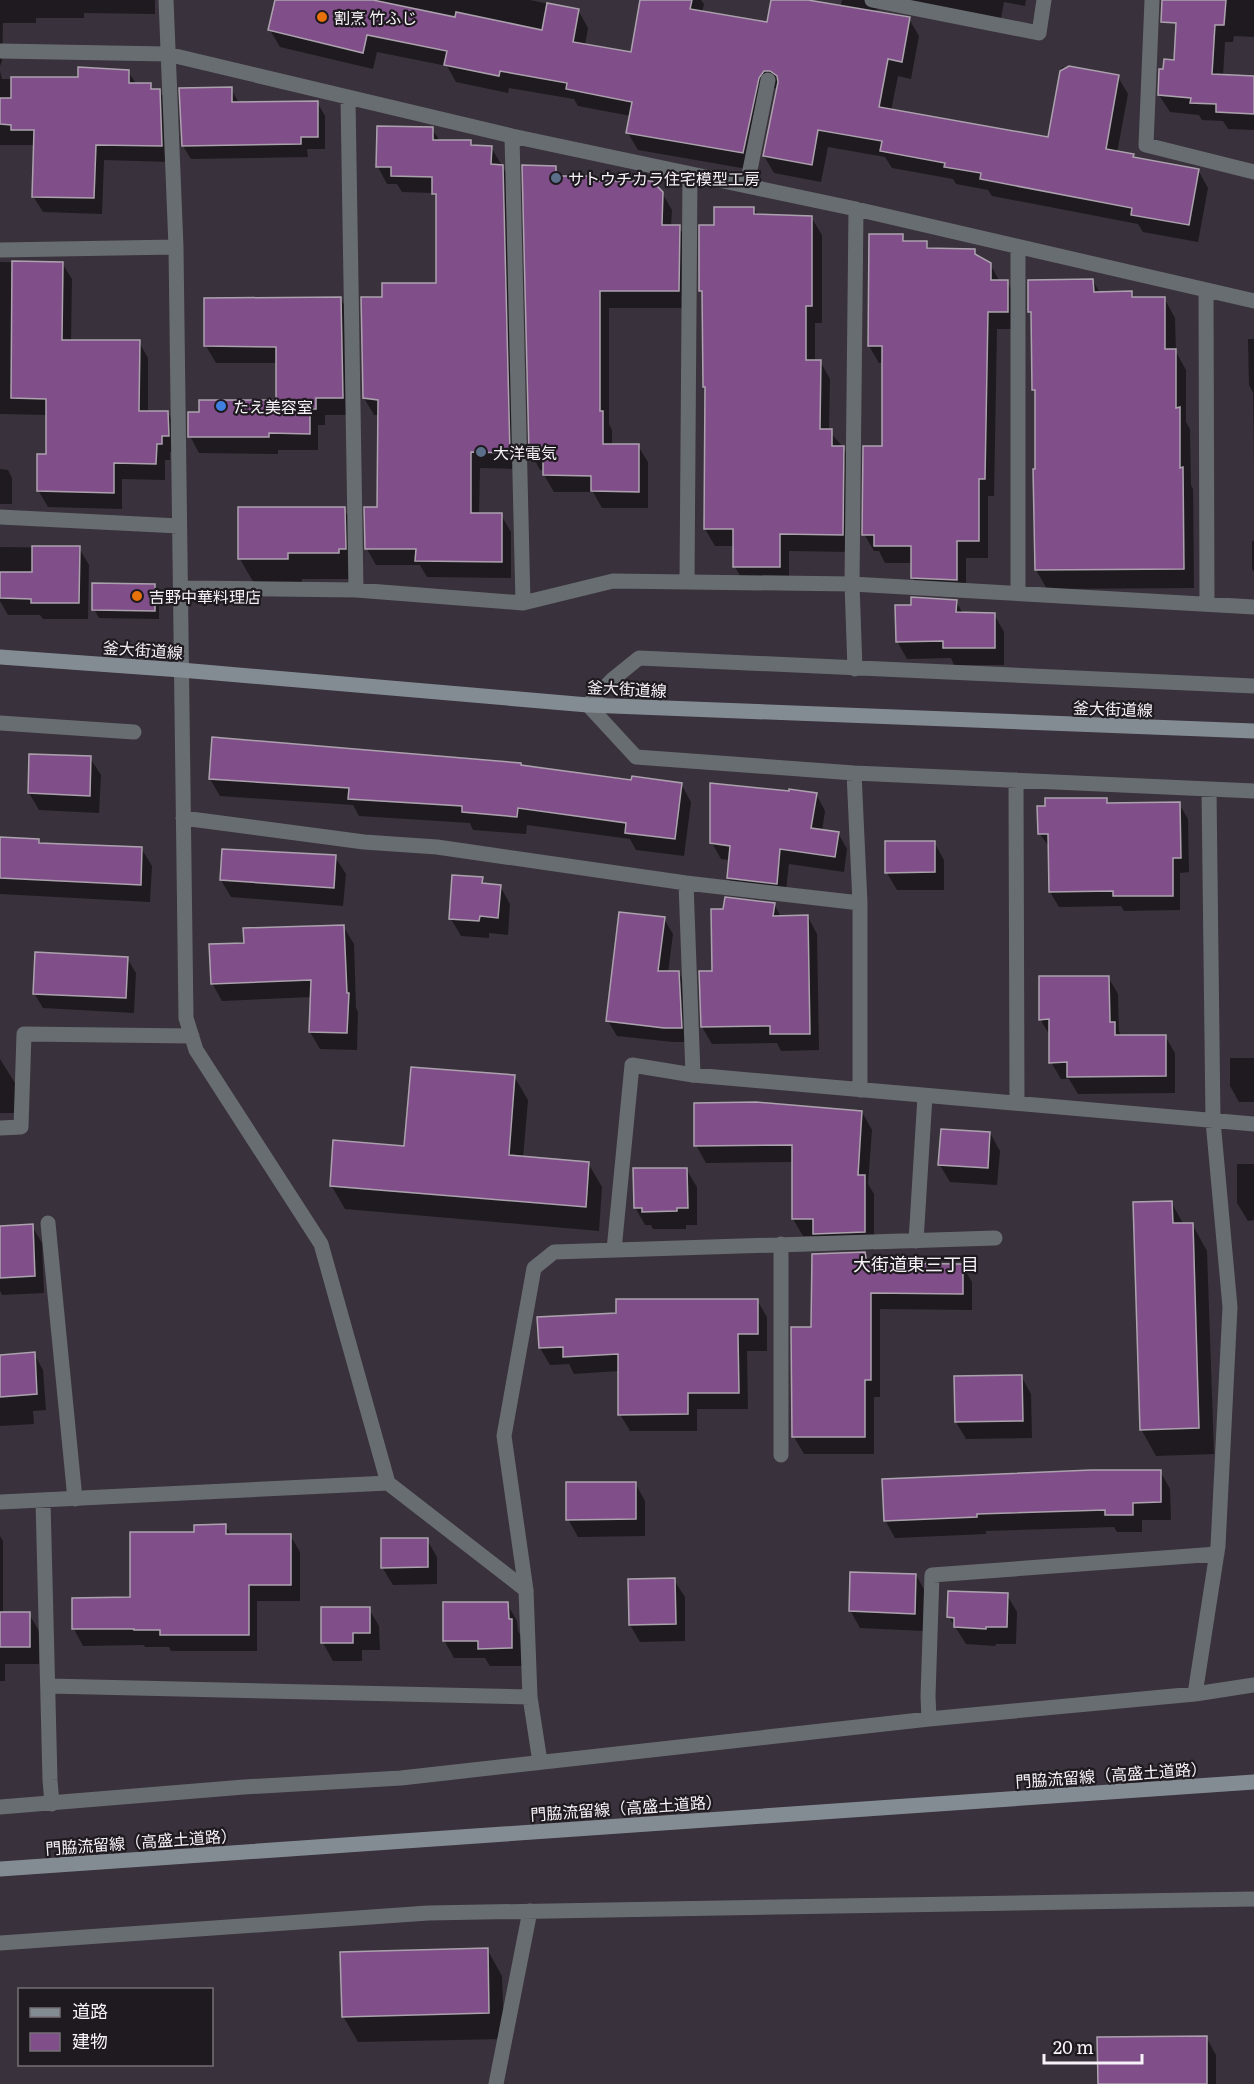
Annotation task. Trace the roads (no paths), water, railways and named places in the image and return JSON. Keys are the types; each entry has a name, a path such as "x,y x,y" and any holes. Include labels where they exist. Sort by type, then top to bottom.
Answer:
{"street":[{"path":"166,0 176,248 186,1018 196,1050 321,1244 388,1483 526,1590"},
{"path":"872,0 1039,33 1044,0"},
{"path":"1152,0 1146,145 1254,172"},
{"path":"0,51 167,54 348,98 856,209 1254,301"},
{"path":"747,185 768,80"},
{"path":"348,98 356,590"},
{"path":"512,135 523,603"},
{"path":"687,582 690,174"},
{"path":"855,669 852,584 856,209"},
{"path":"1018,247 1018,593"},
{"path":"0,250 176,248"},
{"path":"1206,291 1207,604"},
{"path":"0,518 179,526"},
{"path":"182,588 356,590 523,603 613,581 852,584 1254,607"},
{"name":"釜大街道線","path":"0,657 588,705 1254,731"},
{"path":"1254,686 639,658 613,679 588,705 636,757 854,773 1254,791"},
{"path":"0,723 134,732"},
{"path":"854,773 860,903 860,1090"},
{"path":"1016,780 1017,1103"},
{"path":"1195,1694 1217,1554 1230,1307 1213,1121 1209,789"},
{"path":"183,818 364,842 437,847 686,883 860,903"},
{"path":"686,883 693,1075"},
{"path":"0,1128 21,1127 24,1034 192,1036"},
{"path":"615,1250 632,1065 693,1075 1254,1124"},
{"path":"916,1241 925,1096"},
{"path":"48,1223 75,1498"},
{"path":"540,1762 530,1697 526,1590 504,1436 534,1268 554,1252 995,1238"},
{"path":"781,1244 781,1455"},
{"path":"0,1502 388,1483"},
{"path":"43,1500 52,1804"},
{"path":"929,1719 932,1575 1217,1554"},
{"path":"0,1807 244,1787 401,1778 929,1719 1195,1694 1254,1685"},
{"path":"48,1686 530,1697"},
{"name":"門脇流留線（高盛土道路）","path":"0,1869 1254,1782"},
{"path":"0,1942 428,1913 1254,1899"},
{"path":"496,2084 530,1911"}],"place":[{"name":"割烹 竹ふじ","path":"322,17"},
{"name":"サトウチカラ住宅模型工房","path":"556,178"},
{"name":"たえ美容室","path":"221,406"},
{"name":"大洋電気","path":"481,452"},
{"name":"吉野中華料理店","path":"137,596"}],"district":[{"name":"大街道東三丁目","path":"916,1263"}]}
